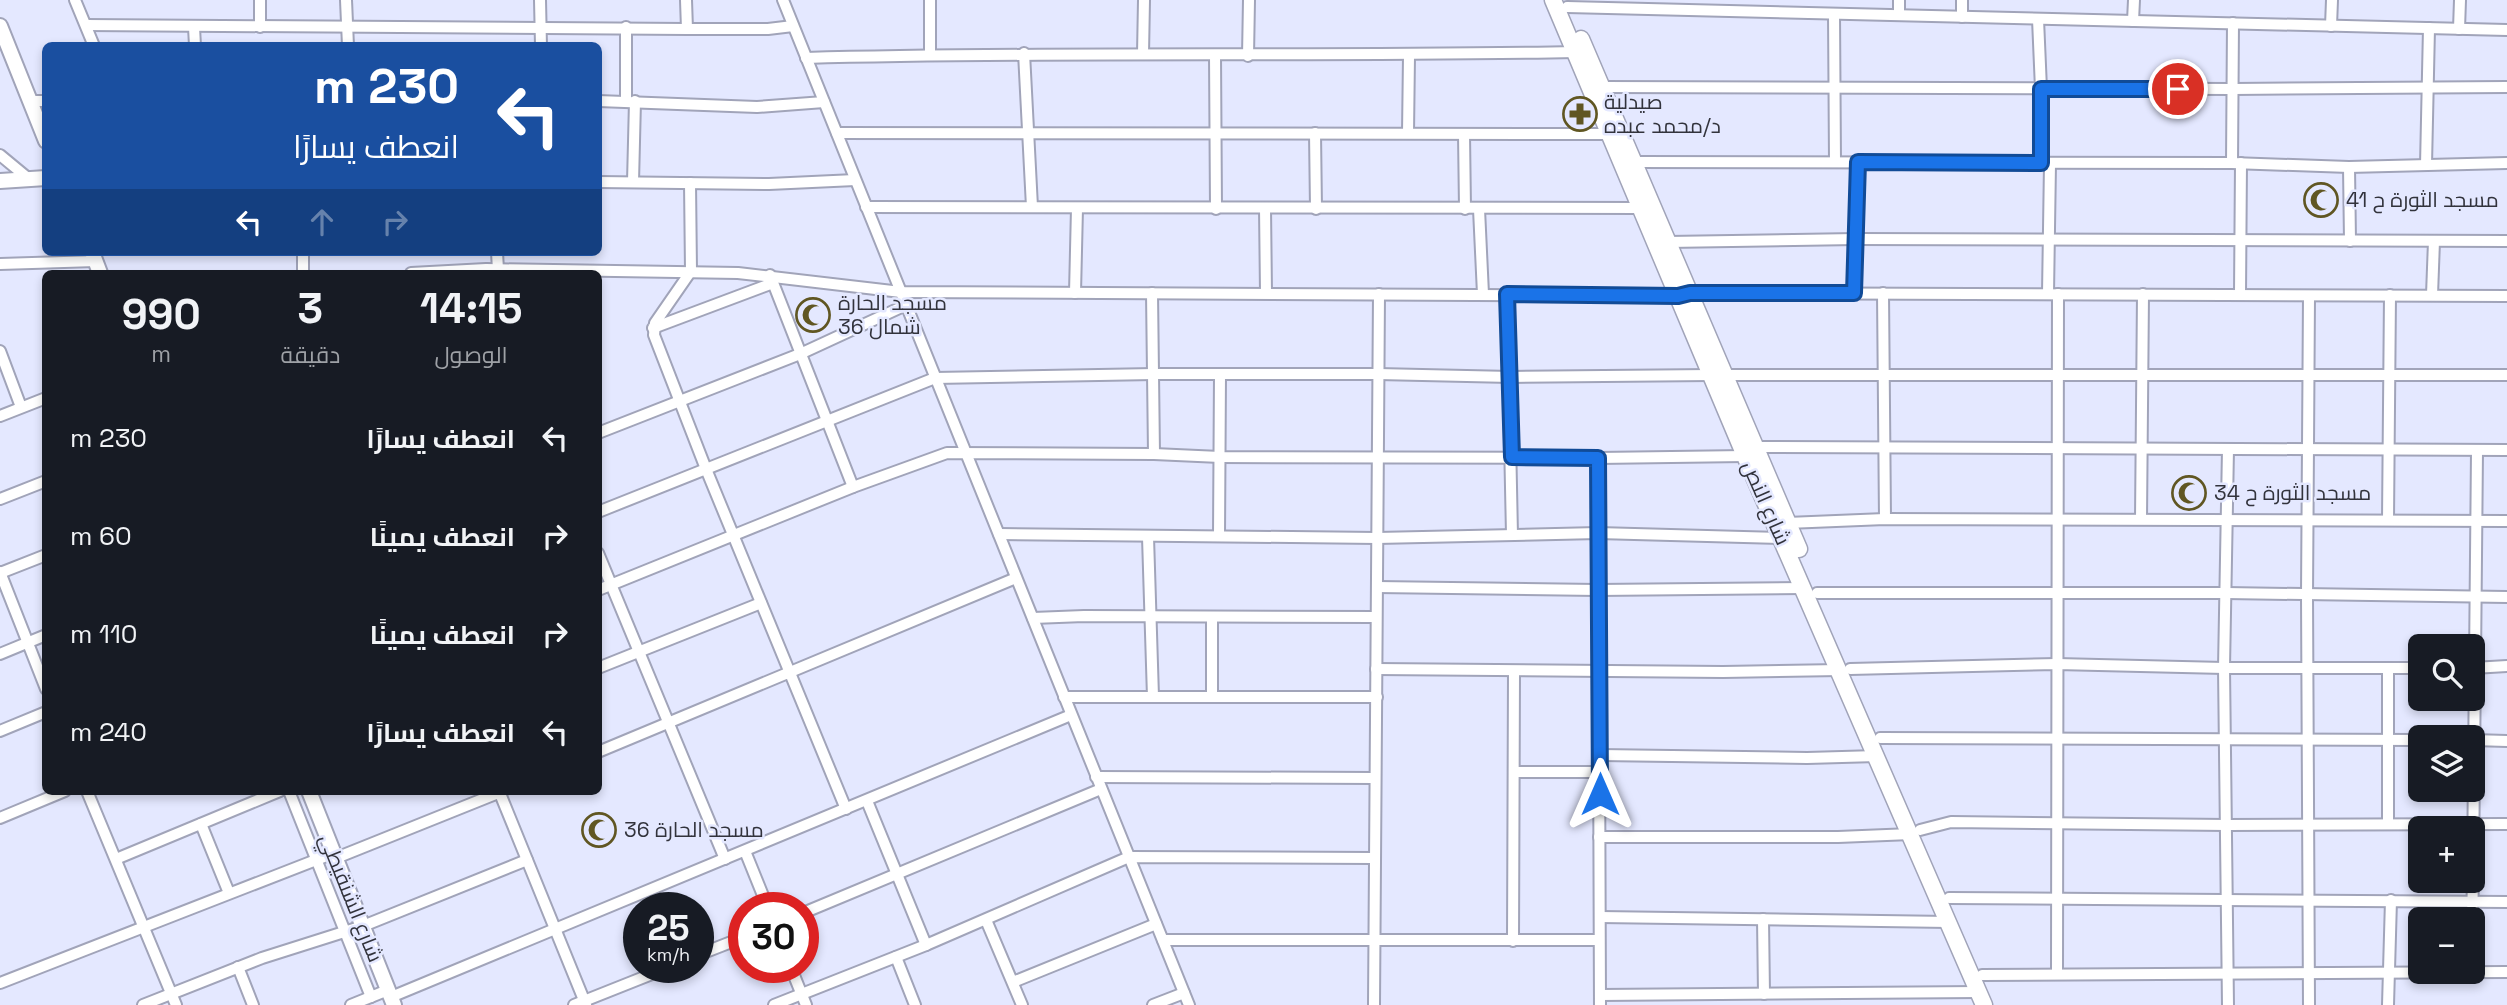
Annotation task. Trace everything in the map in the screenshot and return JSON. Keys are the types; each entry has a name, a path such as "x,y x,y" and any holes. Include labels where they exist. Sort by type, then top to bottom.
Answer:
{"main road":[{"name":"شارع النص","path":"1561,2 1575,52 1642,208 1684,294 1811,590 1877,756 1949,898 1995,1005"},
{"name":"شارع النص","path":"1561,2 1636,162 1668,242 1684,294"},
{"name":"شارع النص","path":"1845,670 1880,738 1949,922 1982,999"}],"street":[{"path":"75,0 92,42"},
{"path":"260,0 260,27"},
{"path":"346,0 348,42"},
{"path":"540,0 541,42"},
{"path":"686,0 687,29"},
{"path":"783,0 1189,1005"},
{"path":"930,0 930,55"},
{"path":"1143,54 1144,0"},
{"path":"1248,56 1249,0"},
{"path":"1899,0 1899,15"},
{"path":"1962,0 1962,17"},
{"path":"2133,21 2134,0"},
{"path":"2331,26 2332,0"},
{"path":"2459,29 2460,0"},
{"path":"1561,2 1962,17 2507,30"},
{"path":"1834,13 1835,162"},
{"path":"2038,19 2059,376 2056,594 2057,973"},
{"path":"2233,23 2233,89 2241,240 2240,294"},
{"path":"86,25 687,29 768,29 793,26"},
{"path":"0,26 38,101 42,121"},
{"path":"194,27 195,42"},
{"path":"626,27 633,182"},
{"path":"2426,165 2430,28"},
{"path":"806,58 1024,53 1248,56 1575,52"},
{"path":"1024,53 1032,207"},
{"path":"1215,55 1216,209"},
{"path":"1408,133 1409,55"},
{"path":"1602,87 2507,87"},
{"path":"602,101 757,107 824,102"},
{"path":"836,133 1610,134"},
{"path":"1315,133 1316,209"},
{"path":"1464,134 1465,209"},
{"path":"0,155 29,179"},
{"path":"1636,162 2236,163 2349,167 2507,163"},
{"path":"1854,293 1858,162"},
{"path":"2349,167 2350,241"},
{"path":"0,181 42,178"},
{"path":"602,182 769,184 855,180"},
{"path":"690,183 691,271 653,328 653,335 846,809"},
{"path":"866,207 1642,208"},
{"path":"1075,293 1077,208"},
{"path":"1265,208 1266,293"},
{"path":"1479,209 1483,294"},
{"path":"1668,242 1856,239 2507,241"},
{"path":"2432,295 2434,241"},
{"path":"0,264 96,262"},
{"path":"602,271 691,271 901,292 2507,296"},
{"path":"653,328 771,279"},
{"path":"771,279 853,487"},
{"path":"1152,293 1154,454"},
{"path":"1883,293 1885,519"},
{"path":"1374,1005 1379,294"},
{"path":"1507,294 1513,535"},
{"path":"2141,519 2143,294"},
{"path":"2388,520 2390,295"},
{"path":"2309,296 2309,1005"},
{"path":"602,431 800,354 906,305"},
{"path":"0,351 20,407"},
{"path":"602,510 935,378 1154,374 1511,377 1884,374 2507,375"},
{"path":"1219,535 1220,375"},
{"path":"0,415 42,399"},
{"path":"602,588 935,456 965,452 1220,457 1598,458 1885,446 2507,450"},
{"path":"2228,449 2224,668 2228,1005"},
{"path":"2475,634 2477,451"},
{"path":"1598,458 1600,1000 1764,994 1824,1000 1982,999"},
{"path":"0,499 42,483"},
{"path":"999,534 1377,538 1784,530 1885,519 2507,521"},
{"path":"1148,537 1153,697"},
{"path":"42,556 0,572 42,679"},
{"path":"602,563 725,859"},
{"path":"602,750 1016,578"},
{"path":"1377,587 2507,597"},
{"path":"602,666 761,603"},
{"path":"1212,617 1212,695"},
{"path":"1033,618 1376,617"},
{"path":"0,654 42,637"},
{"path":"1376,669 1514,672 1845,670 2057,664 2408,668"},
{"path":"2485,667 2507,666"},
{"path":"2388,668 2388,823"},
{"path":"1513,941 1514,672"},
{"path":"1065,696 1377,697"},
{"path":"0,731 42,714"},
{"path":"351,1005 371,998 391,997 867,802 1071,715"},
{"path":"1880,738 2408,740"},
{"path":"2485,740 2507,741"},
{"path":"1600,755 1807,758 1877,756"},
{"path":"1515,772 1600,772"},
{"path":"1096,777 1375,778"},
{"path":"819,906 1101,789"},
{"path":"0,818 55,795"},
{"path":"90,795 176,1005"},
{"path":"117,859 270,795"},
{"path":"291,795 371,998"},
{"name":"شارع الشنقيطي","path":"311,795 391,997"},
{"path":"0,983 490,795"},
{"path":"502,795 582,1004 632,983"},
{"path":"867,802 926,945"},
{"path":"1599,837 1825,837 1916,832 1951,822 2227,825 2408,823"},
{"path":"2485,823 2507,824"},
{"path":"201,824 229,893"},
{"path":"745,851 762,892"},
{"path":"774,1005 804,1000 896,957 1129,857 1374,858"},
{"path":"143,1005 238,967 363,926 527,860"},
{"path":"2472,893 2472,907"},
{"path":"1949,898 2507,902"},
{"path":"2388,1005 2390,900"},
{"path":"1600,917 1949,922"},
{"path":"1763,919 1764,994"},
{"path":"986,920 1022,1005"},
{"path":"1013,982 1156,924"},
{"path":"1163,940 1600,940"},
{"path":"896,957 915,1005"},
{"path":"238,967 253,1005"},
{"path":"2485,972 2507,972"},
{"path":"1982,975 2408,973"},
{"path":"798,983 804,1000"},
{"path":"1153,1005 1184,993"}],"place":[{"name":"صيدلية د/محمد عبده","path":"1580,114"},
{"name":"مسجد الثورة ح 41","path":"2321,200"},
{"name":"مسجد الحارة 36 شمال","path":"813,315"},
{"name":"مسجد الثورة ح 34","path":"2189,493"},
{"name":"مسجد الحارة 36","path":"599,830"}],"route":[{"path":"1600,794 1598,458 1512,457 1507,294 1678,296 1690,293 1854,293 1858,162 2041,163 2041,89 2178,89"}]}
